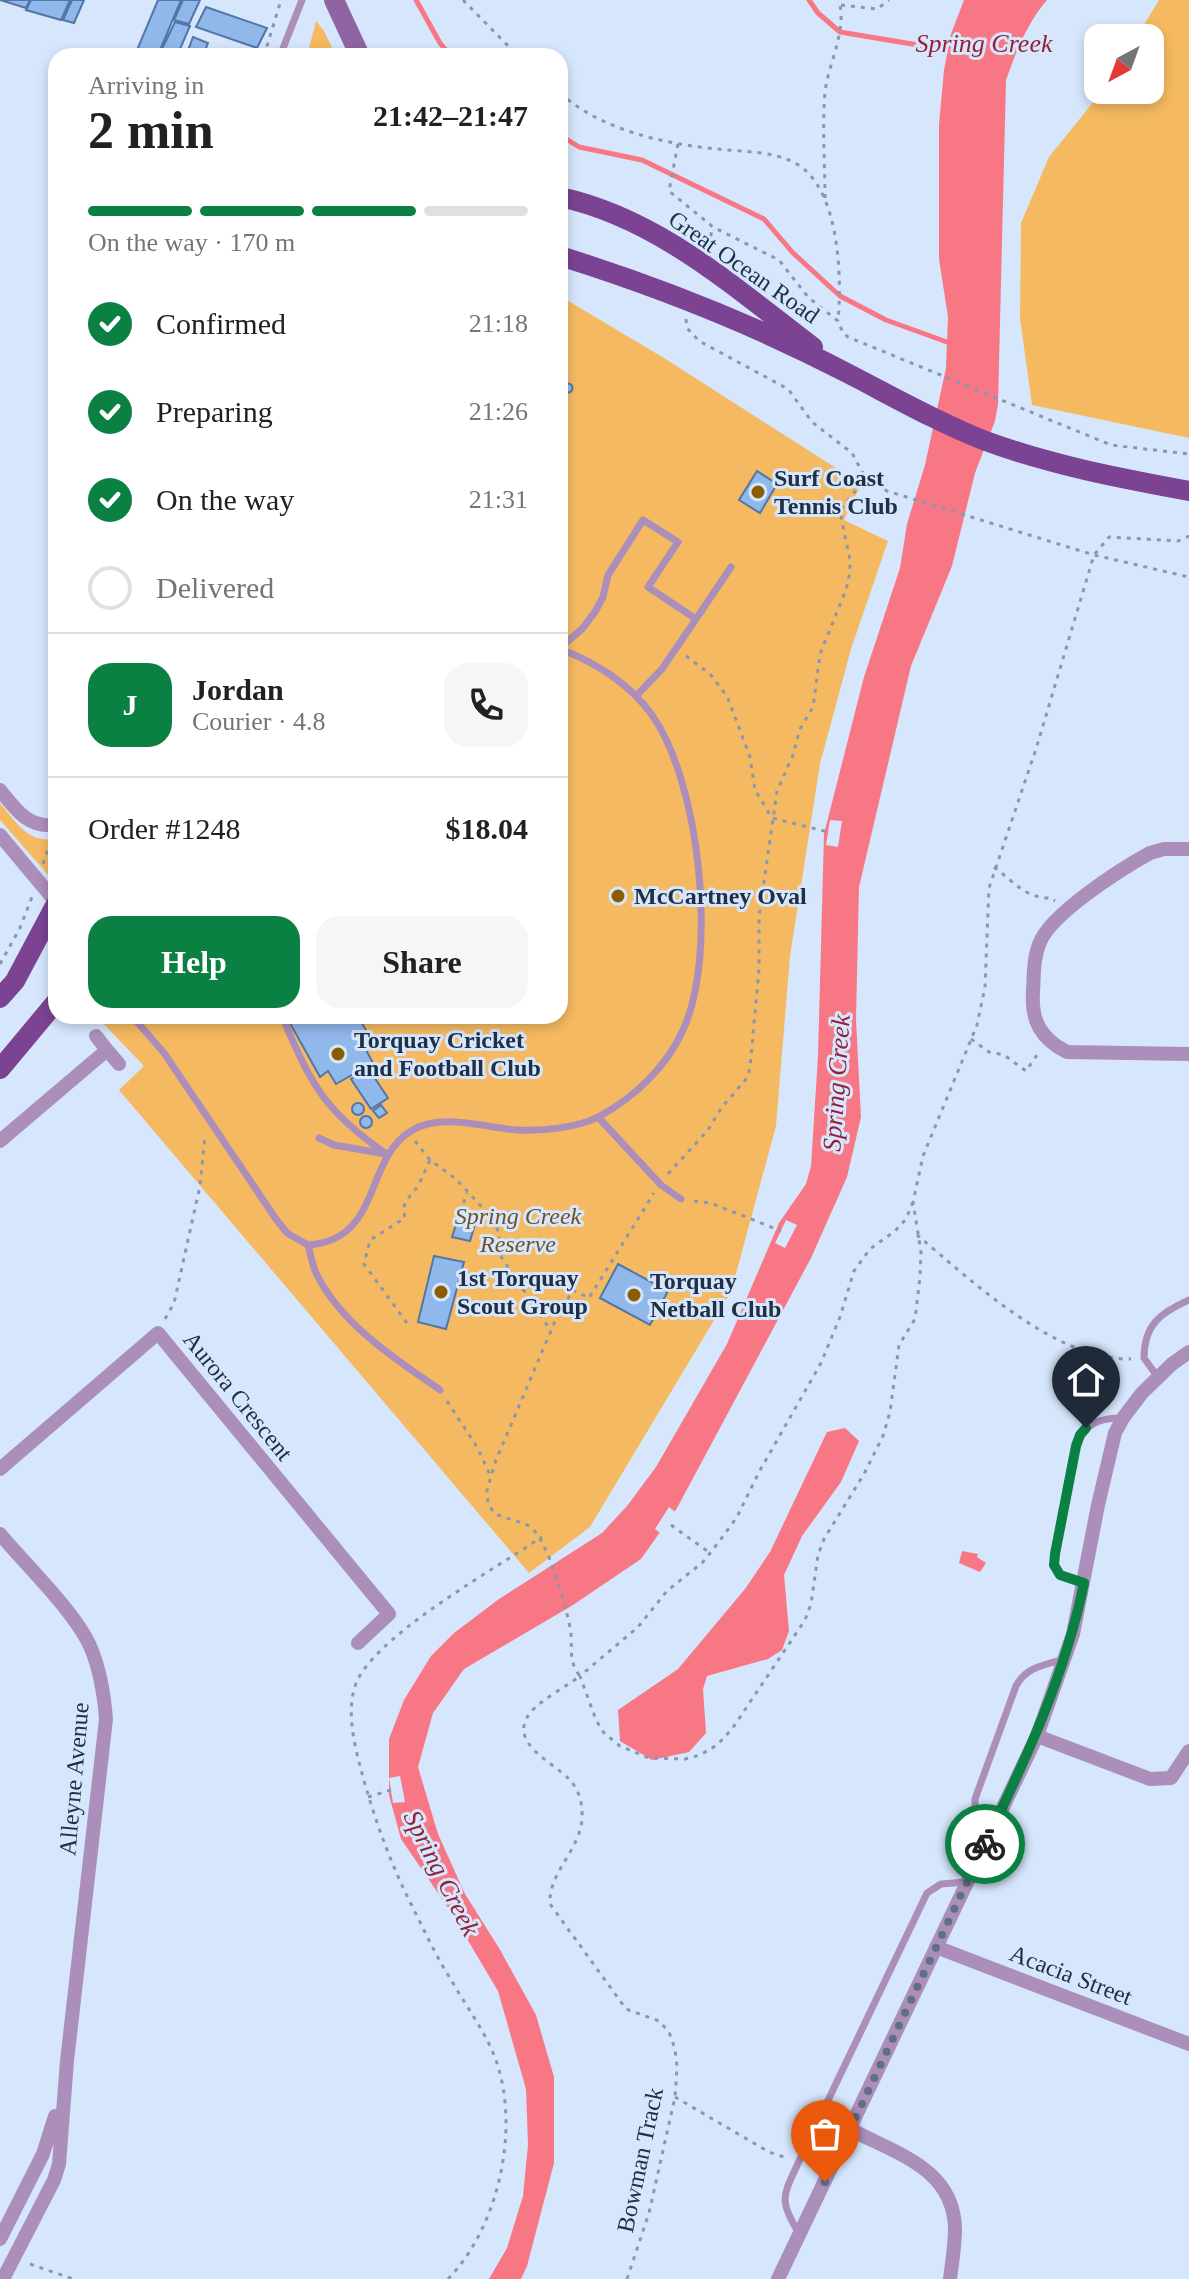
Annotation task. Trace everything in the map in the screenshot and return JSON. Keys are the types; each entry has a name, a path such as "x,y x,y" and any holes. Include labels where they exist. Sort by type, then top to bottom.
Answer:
{"main road":[{"name":"Great Ocean Road","path":"568,199 606,211 682,250 848,373"},
{"name":"Great Ocean Road","path":"568,259 691,301 848,373 921,413 1016,451 1087,472 1189,491"},
{"path":"0,998 15,981 48,918"},
{"path":"0,1069 48,1012"}],"street":[{"path":"334,0 356,48"},
{"path":"0,790 27,820 48,826"},
{"path":"0,835 48,893"},
{"path":"1189,849 1164,849 1150,853 1066,910 1048,928 1036,954 1032,1006 1034,1020 1047,1039 1067,1052 1189,1054"},
{"path":"96,1036 119,1064"},
{"path":"0,1141 107,1050"},
{"name":"Aurora Crescent","path":"0,1469 158,1333 389,1614 358,1643"},
{"path":"778,2279 1037,1736 1073,1634 1110,1450 1123,1418 1157,1376 1189,1352"},
{"name":"Alleyne Avenue","path":"0,1534 76,1622 89,1643 103,1690 106,1719 67,2061 59,2164 54,2180 3,2279"},
{"path":"1037,1736 1150,1779 1171,1778 1189,1751"},
{"name":"Acacia Street","path":"936,1947 1189,2044"},
{"name":"Alleyne Avenue","path":"0,2239 52,2131 67,2061"},
{"path":"850,2129 937,2178 951,2201 955,2232 950,2279"}],"lane":[{"path":"283,48 302,0"},
{"path":"568,642 595,612 603,597 608,575 643,520 678,542 648,587 696,619"},
{"path":"636,696 662,669 731,567"},
{"path":"140,1024 164,1053 276,1219 298,1241 308,1245 332,1240 355,1221 394,1145 423,1125 448,1122 520,1130 551,1129 598,1117 647,1081 675,1047 694,999 698,976 700,903 691,820 675,757 663,732 636,696 596,666 568,653"},
{"path":"286,1024 310,1079 323,1099 358,1135 388,1155"},
{"path":"598,1117 661,1185 681,1199"},
{"path":"319,1138 334,1145 388,1155"},
{"path":"308,1245 316,1275 345,1314 395,1358 440,1390"},
{"path":"1157,1376 1144,1358 1147,1333 1163,1314 1189,1300"},
{"path":"1084,1583 1060,1575 1054,1565 1076,1446 1080,1435 1094,1422 1123,1418"},
{"path":"991,1830 975,1806 975,1799 1016,1686 1020,1678 1034,1667 1064,1659"},
{"path":"800,2235 785,2211 784,2203 785,2193 800,2159 927,1893 941,1884 966,1882"}],"path":[{"path":"266,48 281,0"},
{"path":"463,0 510,48"},
{"path":"825,202 825,97 841,26 840,3 877,9 889,0"},
{"path":"568,99 586,113 649,137 678,144 763,154 794,163 809,175 825,202 838,245 838,321"},
{"path":"678,144 668,186 673,196 713,227 779,260 808,297 838,321 848,337 1111,445 1189,454"},
{"path":"707,250 713,227"},
{"path":"691,301 686,322 695,338 788,389 812,422 852,453 862,472 876,485 904,497 1094,555 1189,577"},
{"path":"862,472 857,489 843,506 841,517 850,572 820,654 813,707 800,729 793,755 777,791 759,917 759,969 747,1078 661,1185 589,1298 573,1290 551,1331 487,1490 488,1503 494,1513 531,1526 542,1537 549,1552 571,1635 570,1657 587,1699 604,1733 636,1754 667,1759 700,1755 717,1745 732,1729 805,1620 824,1539 864,1474 883,1436 890,1412 899,1345 915,1319 921,1252 913,1202 923,1156 971,1039 985,987 989,888 994,867 1036,749 1094,555 1109,537 1178,541 1189,536"},
{"path":"686,656 710,674 727,696 750,757 755,790 772,818 828,832"},
{"path":"994,867 1022,890 1038,898 1051,898 1066,910"},
{"path":"971,1039 989,1052 1004,1055 1026,1071 1047,1039"},
{"path":"158,1333 174,1303 200,1186 207,1117"},
{"path":"408,1133 430,1160 456,1179 489,1215 500,1234 498,1252 551,1331"},
{"path":"407,1323 364,1264 370,1240 405,1218 403,1209 407,1196 417,1188 430,1160"},
{"path":"457,1222 467,1193"},
{"path":"681,1199 711,1203 781,1231"},
{"name":"Bowman Track","path":"627,2279 649,2213 675,2097 677,2067 669,2032 659,2021 626,2009 550,1904 552,1885 570,1857 582,1820 578,1792 570,1780 529,1746 525,1736 526,1722 537,1707 638,1627 667,1591 703,1562 737,1517 821,1363 854,1271 870,1249 906,1219 913,1202"},
{"path":"917,1235 989,1295 1047,1334 1111,1359 1144,1358"},
{"path":"440,1390 477,1447 491,1477"},
{"path":"671,1525 710,1553"},
{"path":"448,2279 478,2240 490,2212 503,2153 503,2095 491,2047 447,1974 388,1852 368,1797 356,1749 352,1714 358,1680 384,1646 542,1537"},
{"path":"368,1797 391,1790"},
{"path":"675,2097 779,2157 800,2159"},
{"path":"13,2260 73,2279"}],"green space":[{"path":"1159,0 1189,0 1189,438 1032,405 1020,318 1021,223 1049,157 1092,104 1164,104 1164,24 1144,24"},
{"path":"316,21 332,48 309,48"},
{"name":"Spring Creek Reserve","path":"568,301 861,484 844,520 888,541 851,649 820,764 790,956 776,1126 731,1292 590,1527 529,1573 119,1090 144,1066 104,1024 568,1024"},
{"path":"0,803 30,835 48,839 48,875 0,820"}],"water":[{"name":"Spring Creek","path":"964,0 1047,0 1028,28 1006,80 998,404 995,421 975,473 952,566 911,666 859,887 856,1020 861,1117 847,1177 811,1258 677,1508 641,1559 573,1605 464,1669 433,1713 418,1767 438,1834 465,1894 536,2015 554,2077 554,2163 527,2266 521,2279 489,2279 507,2248 523,2196 528,2145 526,2089 498,1991 451,1912 401,1839 389,1795 389,1739 404,1700 431,1656 454,1633 499,1599 602,1533 627,1506 656,1467 727,1344 779,1223 806,1184 811,1166 818,1056 824,834 864,677 900,568 907,524 925,465 946,368 948,317 939,259 939,124 951,34"},
{"path":"845,1428 859,1441 841,1482 802,1536 784,1575 789,1631 782,1650 768,1659 707,1676 703,1689 706,1733 689,1752 652,1760 620,1741 618,1710 678,1669 745,1589 770,1552 827,1432"},
{"path":"962,1551 978,1554 977,1557 986,1563 980,1572 959,1563"}],"pier":[{"path":"830,820 842,821 838,847 826,845"},
{"path":"786,1220 797,1225 785,1248 775,1243"},
{"path":"669,1507 678,1514 663,1535 655,1529"},
{"path":"400,1776 405,1802 393,1803 389,1778"}],"building":[{"path":"0,0 30,0 26,8"},
{"path":"31,0 70,0 61,20 26,10"},
{"path":"72,0 84,0 74,23 63,20"},
{"path":"158,0 181,0 161,48 138,48"},
{"path":"183,0 200,0 189,24 174,20"},
{"path":"206,7 267,28 257,48 196,27"},
{"path":"175,22 190,26 180,48 162,48"},
{"path":"193,37 208,43 206,48 189,48"},
{"name":"Surf Coast Tennis Club","path":"757,471 777,484 760,513 739,500"},
{"name":"Torquay Cricket and Football Club","path":"290,1024 362,1024 372,1041 364,1046 373,1063 336,1084 328,1071 320,1077"},
{"path":"368,1068 388,1098 371,1109 351,1079"},
{"path":"358,1103 364,1109 358,1115 352,1109"},
{"path":"381,1105 387,1113 379,1118 373,1111"},
{"path":"366,1116 372,1122 366,1128 360,1122"},
{"path":"457,1222 475,1224 470,1241 452,1237"},
{"name":"1st Torquay Scout Group","path":"434,1256 464,1262 446,1329 418,1322"},
{"name":"Torquay Netball Club","path":"618,1264 668,1291 650,1325 600,1298"}],"waterway":[{"path":"416,0 444,48"},
{"path":"809,0 818,13 840,32 948,50"},
{"path":"568,140 579,147 642,160 764,219 793,253 840,296 886,320 947,342"}],"way so far":[{"path":"825,2182 985,1844"}],"place":[{"name":"Surf Coast Tennis Club","path":"758,492"},
{"name":"McCartney Oval","path":"618,896"},
{"name":"Torquay Cricket and Football Club","path":"338,1054"},
{"name":"1st Torquay Scout Group","path":"441,1292"},
{"name":"Torquay Netball Club","path":"634,1295"}],"route":[{"path":"985,1844 1037,1736 1073,1634 1084,1583 1060,1575 1054,1565 1076,1446 1086,1428"}]}
